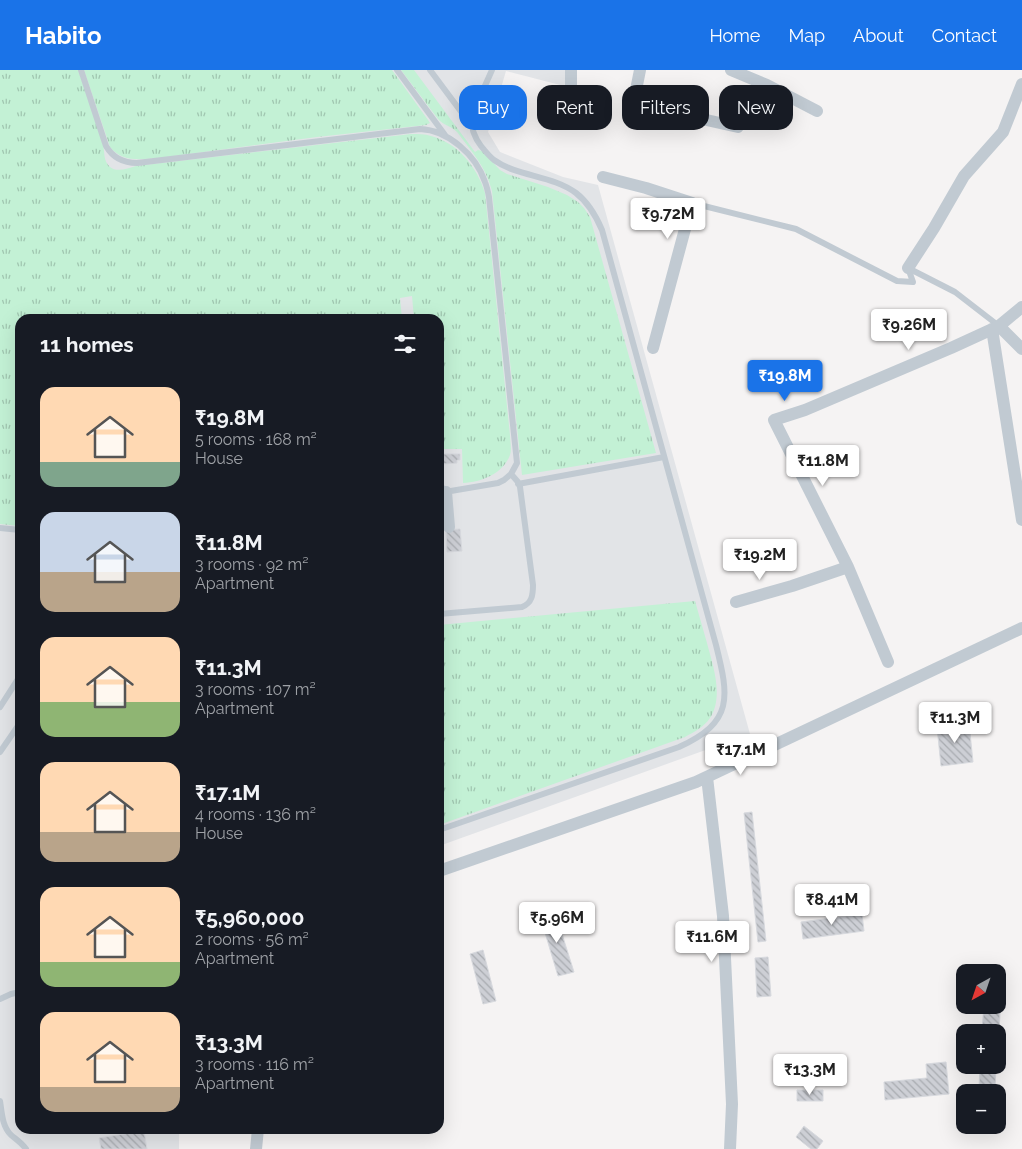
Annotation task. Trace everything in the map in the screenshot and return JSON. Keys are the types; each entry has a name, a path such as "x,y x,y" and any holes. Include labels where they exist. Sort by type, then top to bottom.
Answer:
{"street":[{"path":"571,70 571,85"},
{"path":"640,70 636,90 684,103 684,115 719,123"},
{"path":"731,70 767,85 817,112"},
{"path":"908,268 964,176 1003,132 1022,84"},
{"path":"603,177 692,202 653,348"},
{"path":"888,662 848,567 774,420 814,406 951,348 996,327 1022,307"},
{"path":"996,327 1022,349"},
{"path":"996,327 1022,520"},
{"path":"444,503 449,527"},
{"path":"736,602 848,567"},
{"path":"444,869 696,782 1022,628"},
{"path":"707,777 723,916 732,1104 730,1149"},
{"path":"256,1149 258,1134"}],"lane":[{"path":"81,70 106,146 114,156 124,162 413,130 430,130 446,136 460,146 475,163 484,178 489,197 517,463 511,474 498,483 444,489"},
{"path":"397,70 446,136"},
{"path":"430,70 459,109"},
{"path":"485,85 492,70"},
{"path":"444,828 680,747 702,736 711,728 718,719 725,693 725,682 664,457 602,230 595,214 582,197 567,188 516,170 495,160 488,154 472,130"},
{"path":"692,202 796,229 897,281 913,282 908,268"},
{"path":"908,268 955,292 996,327"},
{"path":"518,484 664,457"},
{"path":"444,614 522,607 530,602 533,594 533,585 518,484 511,474"},
{"path":"0,528 15,530"},
{"path":"0,707 15,684"},
{"path":"0,752 15,730"},
{"path":"0,999 15,993"},
{"path":"0,1101 2,1120 6,1128 26,1149"}],"shaded area":[{"path":"0,70 566,70 569,78 565,85 506,71 502,85 459,85 459,130 489,130 500,152 563,177 598,185 750,734 444,844 444,314 15,314 15,1134 179,1134 179,1149 0,1149"}],"green space":[{"path":"0,70 78,70 103,145 106,162 116,170 136,166 411,134 424,134 441,139 458,150 472,165 485,193 510,435 511,453 507,462 497,472 484,479 463,483 462,449 444,449 444,314 414,314 412,296 400,298 402,314 15,314 15,526 0,524"},
{"path":"84,70 392,70 430,123 159,158 132,159 120,156 110,147"},
{"path":"401,70 414,70 475,152 478,150 482,151 500,170 507,174 567,195 578,202 590,217 656,453 522,475 492,191 482,167 468,146 457,132 438,119"},
{"path":"695,601 716,681 717,691 714,709 705,724 685,737 444,823 444,625"}],"building":[{"path":"444,454 460,454 460,460 457,460 457,463 444,464"},
{"path":"460,529 462,551 447,552 446,530"},
{"path":"969,723 973,762 941,766 937,727"},
{"path":"752,812 766,941 758,942 744,813"},
{"path":"555,912 574,972 558,976 540,916"},
{"path":"862,914 864,931 803,939 801,922"},
{"path":"483,950 496,1001 483,1004 470,954"},
{"path":"768,957 771,996 757,997 755,958"},
{"path":"983,1014 1000,1014 999,1024 983,1024"},
{"path":"946,1062 949,1094 885,1100 884,1082 927,1078 926,1064"},
{"path":"980,1074 996,1074 995,1084 979,1084"},
{"path":"797,1090 823,1090 823,1101 797,1101"},
{"path":"804,1126 823,1141 817,1149 811,1149 796,1137"},
{"path":"125,1134 144,1134 147,1149 101,1149 99,1138"}]}
